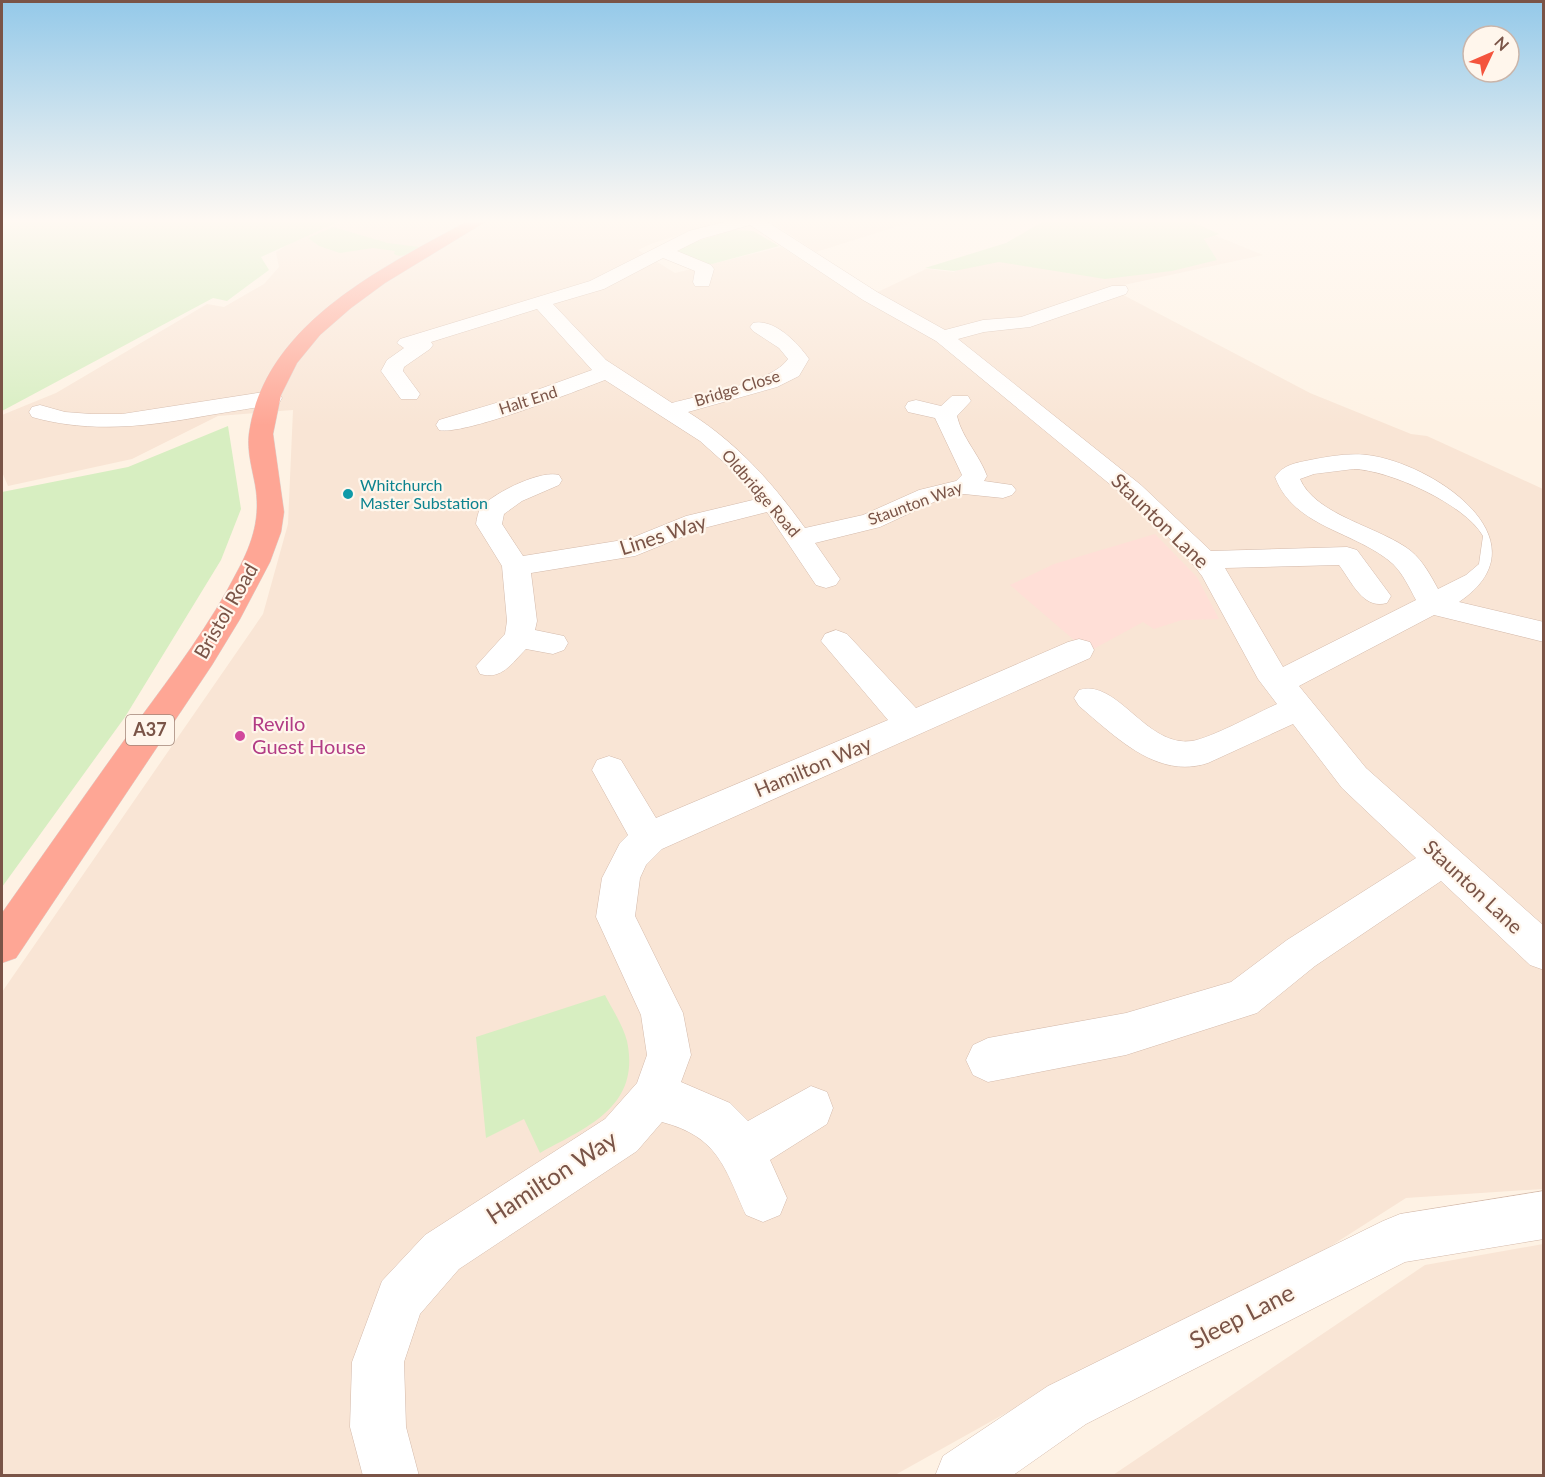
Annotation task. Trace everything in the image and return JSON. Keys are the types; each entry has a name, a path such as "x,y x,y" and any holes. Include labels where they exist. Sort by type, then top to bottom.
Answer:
{"highway":[{"name":"Bristol Road","path":"2,945 167,707 235,602 260,553 271,515 271,502 261,448 263,420 271,398 293,355 324,318 366,288"}],"street":[{"path":"409,394 392,371 394,364 419,344 588,288"},
{"name":"Staunton Lane","path":"858,288 943,338 1132,490 1189,542 1204,560 1233,604 1269,671 1354,778 1544,952"},
{"path":"943,338 983,326 1023,323 1119,290"},
{"name":"Oldbridge Road","path":"542,303 578,334 600,366 670,410 721,447 773,503 800,538 826,579"},
{"path":"760,327 786,344 795,365 813,378"},
{"name":"Bridge Close","path":"670,410 769,381 795,365"},
{"name":"Halt End","path":"447,425 531,400 600,366"},
{"path":"40,412 52,417 105,421 271,398"},
{"name":"Staunton Way","path":"800,538 871,521 928,495 964,487 975,476 972,466 953,439 953,407 916,407"},
{"path":"1090,698 1143,741 1175,754 1196,754 1432,603 1479,579 1491,568 1496,535 1487,522 1464,504 1440,490 1407,474 1372,463 1312,467 1290,473 1287,477 1290,488 1310,506 1402,558 1416,575 1432,603 1459,613 1544,632"},
{"path":"491,666 519,638 522,621 516,566 489,524 492,511 498,504 550,480"},
{"path":"964,487 1003,490"},
{"name":"Lines Way","path":"516,566 635,547 695,522 773,503"},
{"path":"1204,560 1347,556 1377,596"},
{"path":"519,638 553,643"},
{"path":"836,641 912,725"},
{"name":"Hamilton Way","path":"384,1472 378,1427 378,1362 400,1299 442,1252 621,1135 654,1097 669,1055 663,1013 615,917 621,878 633,854 649,838 912,725 1079,650"},
{"path":"609,770 649,838"},
{"path":"988,1060 1126,1034 1242,999 1301,953 1443,860"},
{"path":"654,1097 689,1106 717,1119 730,1132 741,1150 763,1198"},
{"path":"741,1150 811,1108"},
{"name":"Sleep Lane","path":"963,1476 1067,1405 1400,1238 1544,1215"}],"shaded area":[{"path":"257,288 846,288 863,299 886,288 1110,288 1310,393 1411,434 1427,436 1543,489 1543,1189 1406,1198 1229,1311 1022,1404 895,1475 2,1476 2,992 263,614 288,524 293,410 218,416 132,459 8,486 2,472 2,415 56,393 207,304 224,307"},
{"path":"1155,534 1197,577 1219,619 1182,620 1154,629 1143,622 1088,652 1010,585 1054,564"},
{"path":"1543,1244 1543,1475 1113,1475 1425,1265"}],"green space":[{"path":"2,288 245,288 227,301 213,298 2,411"},
{"path":"228,426 241,509 221,560 125,717 2,887 2,492 128,467"},
{"path":"605,995 627,1041 629,1064 626,1083 618,1099 592,1124 540,1153 524,1119 486,1138 476,1037"}],"place":[{"name":"Whitchurch Master Substation","path":"348,494"},
{"name":"Revilo Guest House","path":"240,736"}]}
